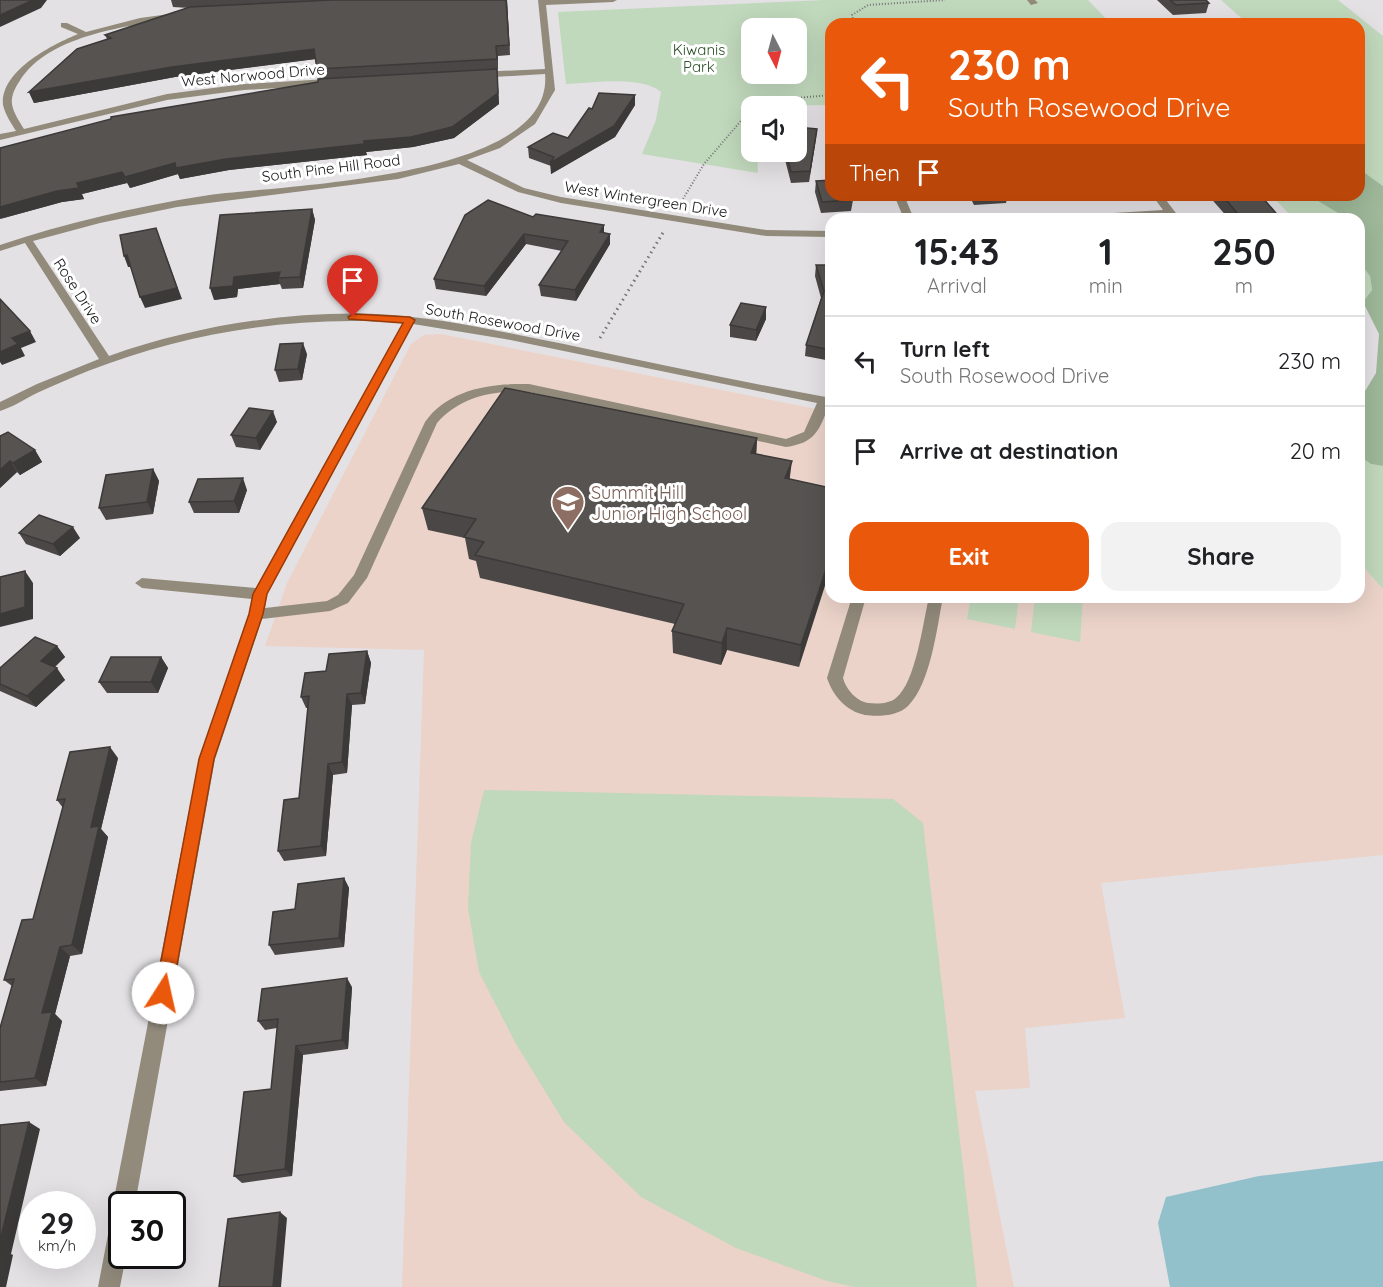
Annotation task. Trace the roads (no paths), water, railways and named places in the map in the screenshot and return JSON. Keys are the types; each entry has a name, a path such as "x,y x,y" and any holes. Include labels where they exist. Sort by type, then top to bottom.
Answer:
{"street":[{"path":"543,2 613,0"},
{"name":"South Pine Hill Road","path":"0,248 127,214 205,199 417,173 463,162 509,138 529,124 547,103 551,90 543,2"},
{"path":"21,132 7,101 13,82 26,66 84,34 125,22 194,13"},
{"path":"64,25 84,34"},
{"path":"467,75 549,71"},
{"name":"West Norwood Drive","path":"0,137 167,97 244,87 338,82"},
{"name":"West Wintergreen Drive","path":"463,162 521,190 561,200 766,233 825,234"},
{"path":"1162,201 1171,213"},
{"name":"Rose Drive","path":"27,239 105,359"},
{"name":"South Rosewood Drive","path":"0,407 29,391 105,359 158,342 221,329 353,317 453,325 825,400"},
{"path":"126,1191 207,759 256,614 260,594 410,320"},
{"path":"256,614 330,606 343,599 360,578 431,422 441,410 461,398 497,388 529,388 786,443 799,442 810,436 825,407"},
{"path":"142,584 260,594"},
{"path":"857,603 835,678 837,685 851,702 861,708 877,710 892,708 904,700 917,676 935,603"},
{"path":"109,1287 112,1269"}],"water":[{"path":"1383,1161 1383,1287 1170,1287 1158,1223 1166,1197 1259,1176"}],"place":[{"name":"Summit Hill Junior High School","path":"568,531"}],"park label":[{"name":"Kiwanis Park","path":"699,58"}]}
